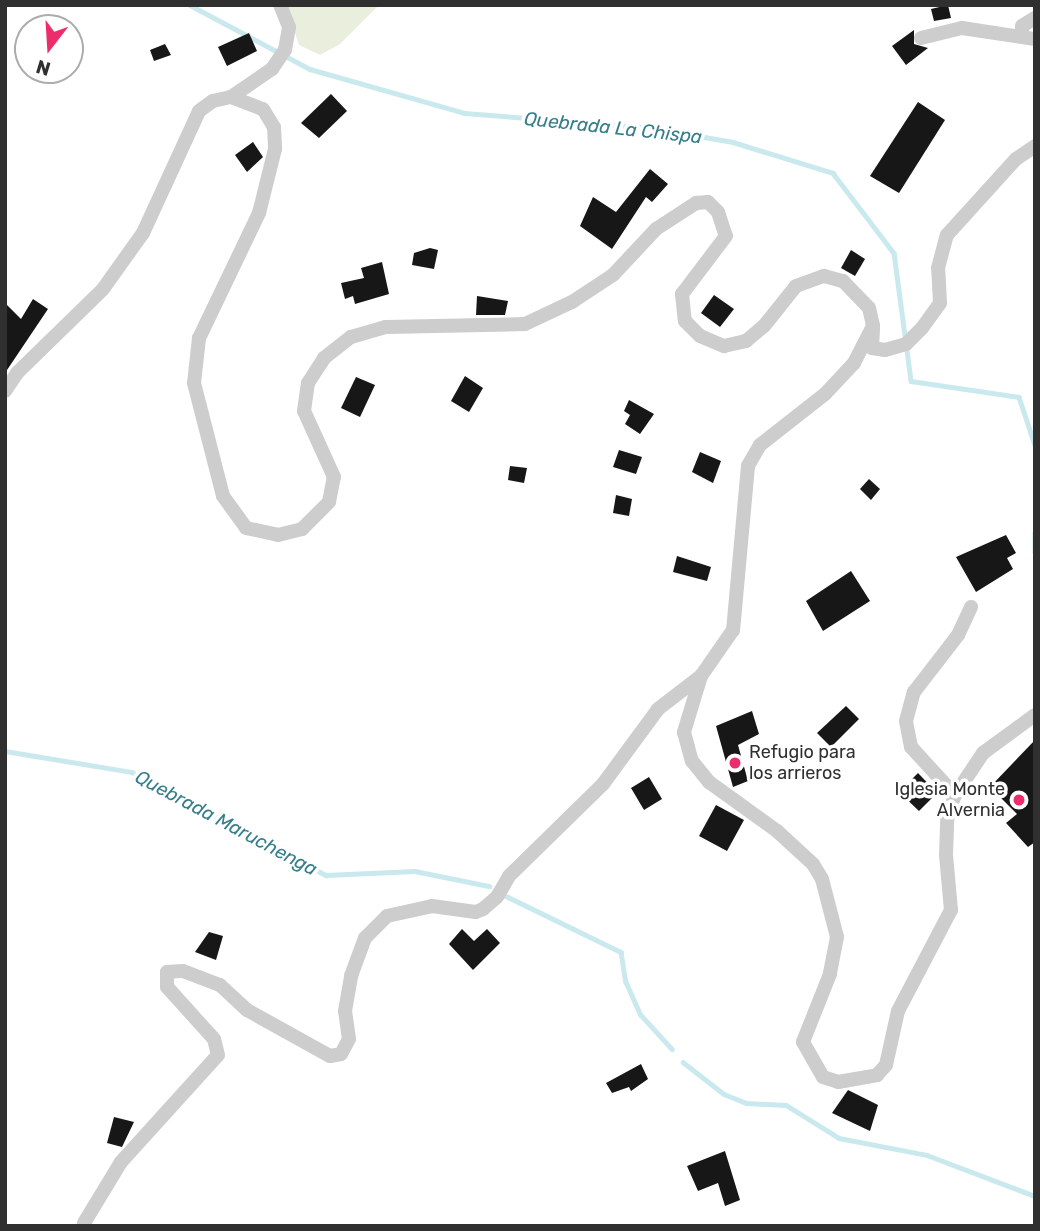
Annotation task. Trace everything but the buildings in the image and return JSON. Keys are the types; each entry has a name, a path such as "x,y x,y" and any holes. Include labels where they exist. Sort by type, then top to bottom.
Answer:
{"street":[{"path":"5,391 17,373 103,289 143,233 199,111 213,101 231,97 276,63 285,50 289,27 280,5"},
{"path":"1029,37 1022,26 1035,18"},
{"path":"921,38 962,28 1029,37"},
{"path":"231,97 263,109 274,127 275,149 259,213 199,338 194,383 223,496 246,528 278,535 302,528 328,502 334,477 304,411 308,383 324,358 351,337 386,327 525,324 572,302 613,275 668,219 696,203 708,202 718,212 726,236 682,294 681,313 691,330 724,346 747,341 764,326 796,286 824,276 843,281 869,309 873,326 873,348 897,347 915,335 940,303 937,268 947,235 1016,159 1035,146"},
{"path":"84,1223 121,1162 218,1055 214,1039 167,987 167,972 183,971 220,985 247,1010 330,1056 341,1054 349,1039 345,1011 351,976 365,938 387,916 432,906 476,912 483,909 497,897 509,876 603,784 658,709 701,676 733,630 748,466 760,445 824,394 854,363 873,326"},
{"path":"955,795 911,747 905,721 914,692 958,635 971,607"},
{"path":"701,676 684,732 692,761 709,782 813,864 830,904 837,937 830,974 803,1042 823,1077 857,1082 877,1075 886,1065 898,1011 951,910 946,855 947,819 955,795 983,753 1035,715"}],"green space":[{"path":"286,5 379,5 340,44 320,55 299,45"}],"waterway":[{"name":"Quebrada La Chispa","path":"190,5 310,69 464,113 653,128 733,142 833,173 894,253 911,381 1019,397 1035,445"},
{"name":"Quebrada La Chispa","path":"1035,533 1035,552"},
{"name":"Quebrada Maruchenga","path":"5,751 132,772 326,875 415,871 489,886"},
{"name":"Quebrada Maruchenga","path":"506,896 621,952 626,982 641,1015 672,1049"},
{"name":"Quebrada Maruchenga","path":"683,1062 724,1094 746,1103 786,1105 839,1138 927,1155 1035,1196"}],"place":[{"name":"Refugio para los arrieros","path":"735,763"},
{"name":"Iglesia Monte Alvernia","path":"1019,800"}]}
